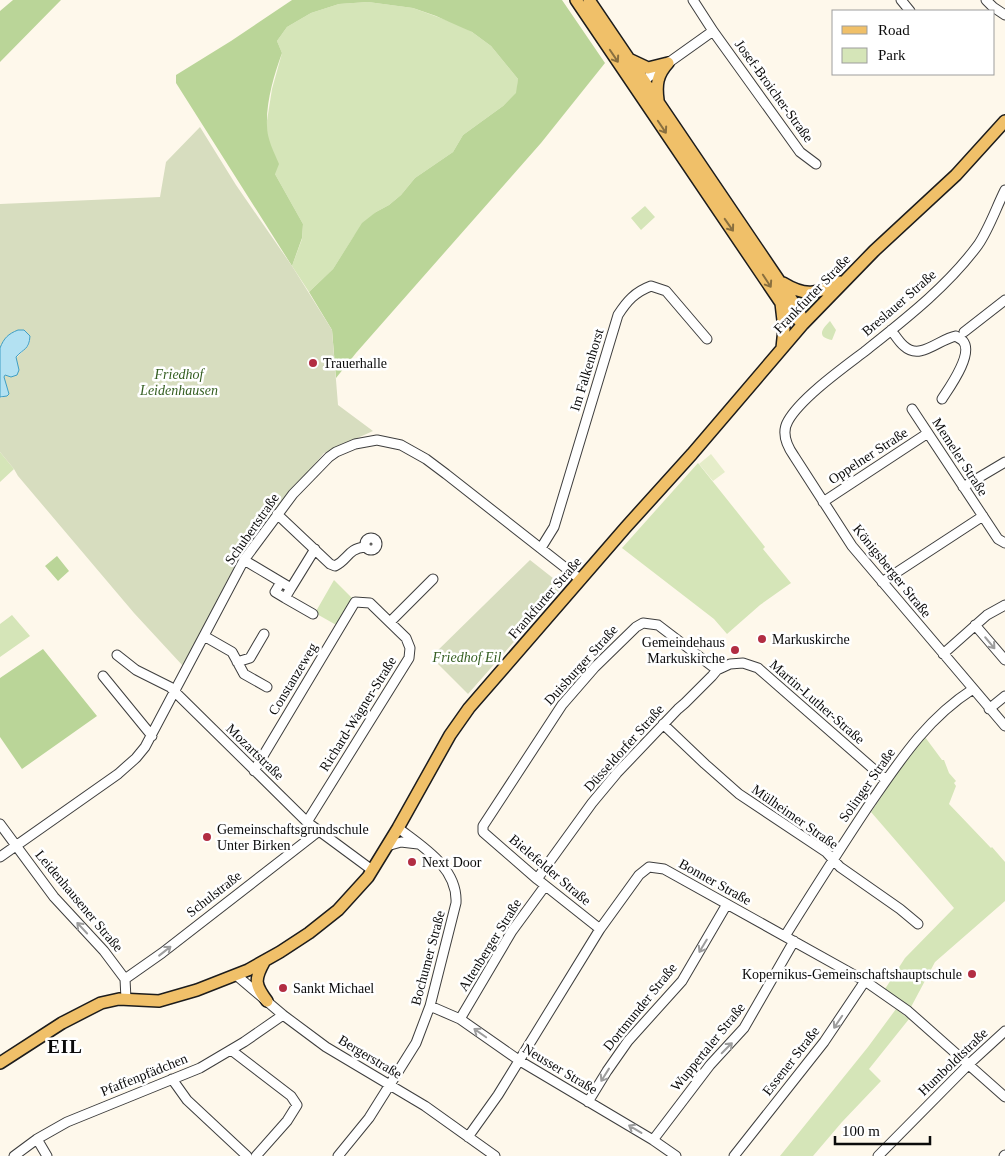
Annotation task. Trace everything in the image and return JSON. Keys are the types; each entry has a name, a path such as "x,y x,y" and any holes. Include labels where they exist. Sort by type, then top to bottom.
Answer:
{"main road":[{"path":"576,0 639,84 781,303 803,324"},
{"path":"589,0 628,58 639,84 659,104 799,311 803,324"},
{"path":"628,58 648,68 668,63"},
{"path":"659,104 658,78 668,63"},
{"name":"Frankfurter Straße","path":"0,1063 88,1008 112,1000 126,999 149,1002 168,1000 236,975 264,962 303,937 338,910 356,892 372,870 460,719 803,324 848,278 956,175 1005,121"},
{"path":"780,282 799,292 807,293 824,290 848,278"},
{"path":"781,303 784,329 782,348"},
{"path":"264,962 257,975 257,983 259,990 267,1001"}],"street":[{"name":"Josef-Broicher-Straße","path":"693,0 800,152 816,164"},
{"path":"901,0 909,10"},
{"path":"986,0 992,7 1005,15"},
{"path":"639,84 713,31"},
{"name":"Breslauer Straße","path":"789,419 806,400 922,304 968,258 979,243 1005,190"},
{"name":"Im Falkenhorst","path":"541,548 554,527 618,315 627,301 639,290 651,286 666,292 707,339"},
{"path":"964,332 1005,300"},
{"path":"891,330 903,346 908,350 917,352 929,349 947,338 956,336 963,341 966,347 963,362 942,399"},
{"name":"Memeler Straße","path":"912,409 998,538 1005,543"},
{"name":"Königsberger Straße","path":"789,419 785,434 789,448 852,546 1005,726"},
{"name":"Oppelner Straße","path":"823,502 928,433"},
{"name":"Schubertstraße","path":"0,857 118,774 138,756 152,736 244,560 277,514 306,480 336,452 355,444 377,440 401,444 426,459 581,580"},
{"path":"963,487 1005,462"},
{"path":"277,514 330,564 335,566 356,548 365,547"},
{"path":"882,582 983,516"},
{"path":"285,598 315,549"},
{"path":"244,560 291,588"},
{"path":"390,622 433,579"},
{"path":"281,582 275,592 313,614"},
{"name":"Richard-Wagner-Straße","path":"307,822 408,658 409,642 370,603 355,602"},
{"name":"Constanzeweg","path":"254,771 355,602"},
{"path":"943,654 987,616 1005,605"},
{"name":"Duisburger Straße","path":"483,832 483,826 562,705 595,667 636,627 643,623 658,625 717,670"},
{"path":"976,625 1005,660"},
{"path":"237,662 250,658 264,634"},
{"path":"204,636 232,652 244,674 267,687"},
{"name":"Mozartstraße","path":"117,655 132,667 170,687 307,822 372,870"},
{"name":"Martin-Luther-Straße","path":"717,670 730,664 743,664 758,668 886,780"},
{"name":"Düsseldorfer Straße","path":"537,879 592,803 625,764 717,670"},
{"path":"103,676 152,736"},
{"name":"Solinger Straße","path":"785,936 832,859 908,749 942,711 973,689"},
{"path":"989,709 1005,696"},
{"name":"Mülheimer Straße","path":"663,724 739,794 826,852 840,867 918,924"},
{"name":"Leidenhausener Straße","path":"0,824 54,897 104,951 125,979"},
{"name":"Bochumer Straße","path":"338,1156 369,1118 416,1043 430,1006 454,912 457,892 453,879 444,866 398,828"},
{"name":"Schulstraße","path":"125,979 162,953 319,830"},
{"name":"Bielefelder Straße","path":"483,832 545,886 600,929"},
{"path":"387,846 402,842 418,844"},
{"name":"Bonner Straße","path":"468,1137 520,1061 600,929 639,875 649,867 664,869 865,981 908,1011 1005,1097"},
{"name":"Altenberger Straße","path":"460,1020 512,931 545,886"},
{"name":"Dortmunder Straße","path":"588,1102 628,1041 682,982 727,904"},
{"name":"Wuppertaler Straße","path":"653,1140 686,1094 744,1028 794,941"},
{"name":"Bergerstraße","path":"236,975 283,1015 326,1047 391,1085 495,1156"},
{"path":"125,979 126,999"},
{"name":"Essener Straße","path":"734,1156 824,1042 865,981"},
{"name":"Neusser Straße","path":"430,1006 460,1020 520,1061 653,1140 676,1156"},
{"name":"Pfaffenpfädchen","path":"14,1156 37,1139 66,1122 200,1068 231,1050 283,1015"},
{"name":"Humboldtstraße","path":"878,1156 969,1064 1005,1031"},
{"path":"231,1050 291,1096 296,1105 287,1121 256,1156"},
{"path":"172,1079 187,1100 247,1156"},
{"path":"37,1139 47,1156"}],"green space":[{"path":"13,0 61,0 0,62 0,11"},
{"path":"292,0 562,0 605,63 541,143 336,378 332,330 309,292 333,269 362,223 401,195 415,178 453,152 463,135 503,106 516,93 518,79 491,46 472,32 413,8 368,2 339,4 311,13 287,27 277,41 282,53 271,89 267,131 269,141 279,164 275,174 303,224 302,238 292,266 176,83 176,75"},
{"path":"368,2 413,8 457,24 472,32 491,46 518,79 517,93 503,106 463,135 453,152 415,178 401,195 389,205 376,212 354,236 333,269 309,292 292,266 302,239 303,224 275,174 266,127 272,89 282,53 277,41 287,27 311,13 339,4"},
{"name":"Friedhof Leidenhausen","path":"200,127 332,330 338,405 373,431 324,453 245,546 183,666 134,613 18,476 0,452 0,397 2,398 8,389 3,377 19,370 15,359 29,345 30,336 25,332 0,348 0,204 160,197 166,162"},
{"path":"645,206 655,217 641,230 631,218"},
{"path":"793,292 824,293 804,315"},
{"path":"830,321 836,330 832,340 822,335 824,327"},
{"path":"0,452 14,469 0,482"},
{"path":"711,454 725,472 713,481 699,464"},
{"path":"698,463 765,547 763,549 791,583 760,605 727,634 714,619 622,548"},
{"path":"57,556 69,571 58,581 45,566"},
{"name":"Friedhof Eil","path":"530,560 563,586 468,694 431,657"},
{"path":"334,580 353,599 338,626 315,613"},
{"path":"12,615 30,636 0,657 0,624"},
{"path":"43,649 97,716 22,769 0,737 0,678"},
{"path":"925,737 942,760 944,760 949,773 956,781 949,804 1005,862 1005,901 935,962 911,1007 885,989 905,958 954,908 871,812 899,770"},
{"path":"896,1009 909,1019 869,1069 881,1081 813,1156 780,1156 868,1047"}],"water":[{"path":"18,330 24,330 30,336 29,341 27,346 16,357 19,370 17,375 11,377 5,375 4,377 9,394 0,397 0,348 7,337"}],"place":[{"name":"Trauerhalle","path":"313,363"},
{"name":"Markuskirche","path":"762,639"},
{"name":"Gemeindehaus Markuskirche","path":"735,650"},
{"name":"Gemeinschaftsgrundschule Unter Birken","path":"207,837"},
{"name":"Next Door","path":"412,862"},
{"name":"Kopernikus-Gemeinschaftshauptschule","path":"972,974"},
{"name":"Sankt Michael","path":"283,988"}],"district":[{"name":"EIL","path":"65,1046"}]}
